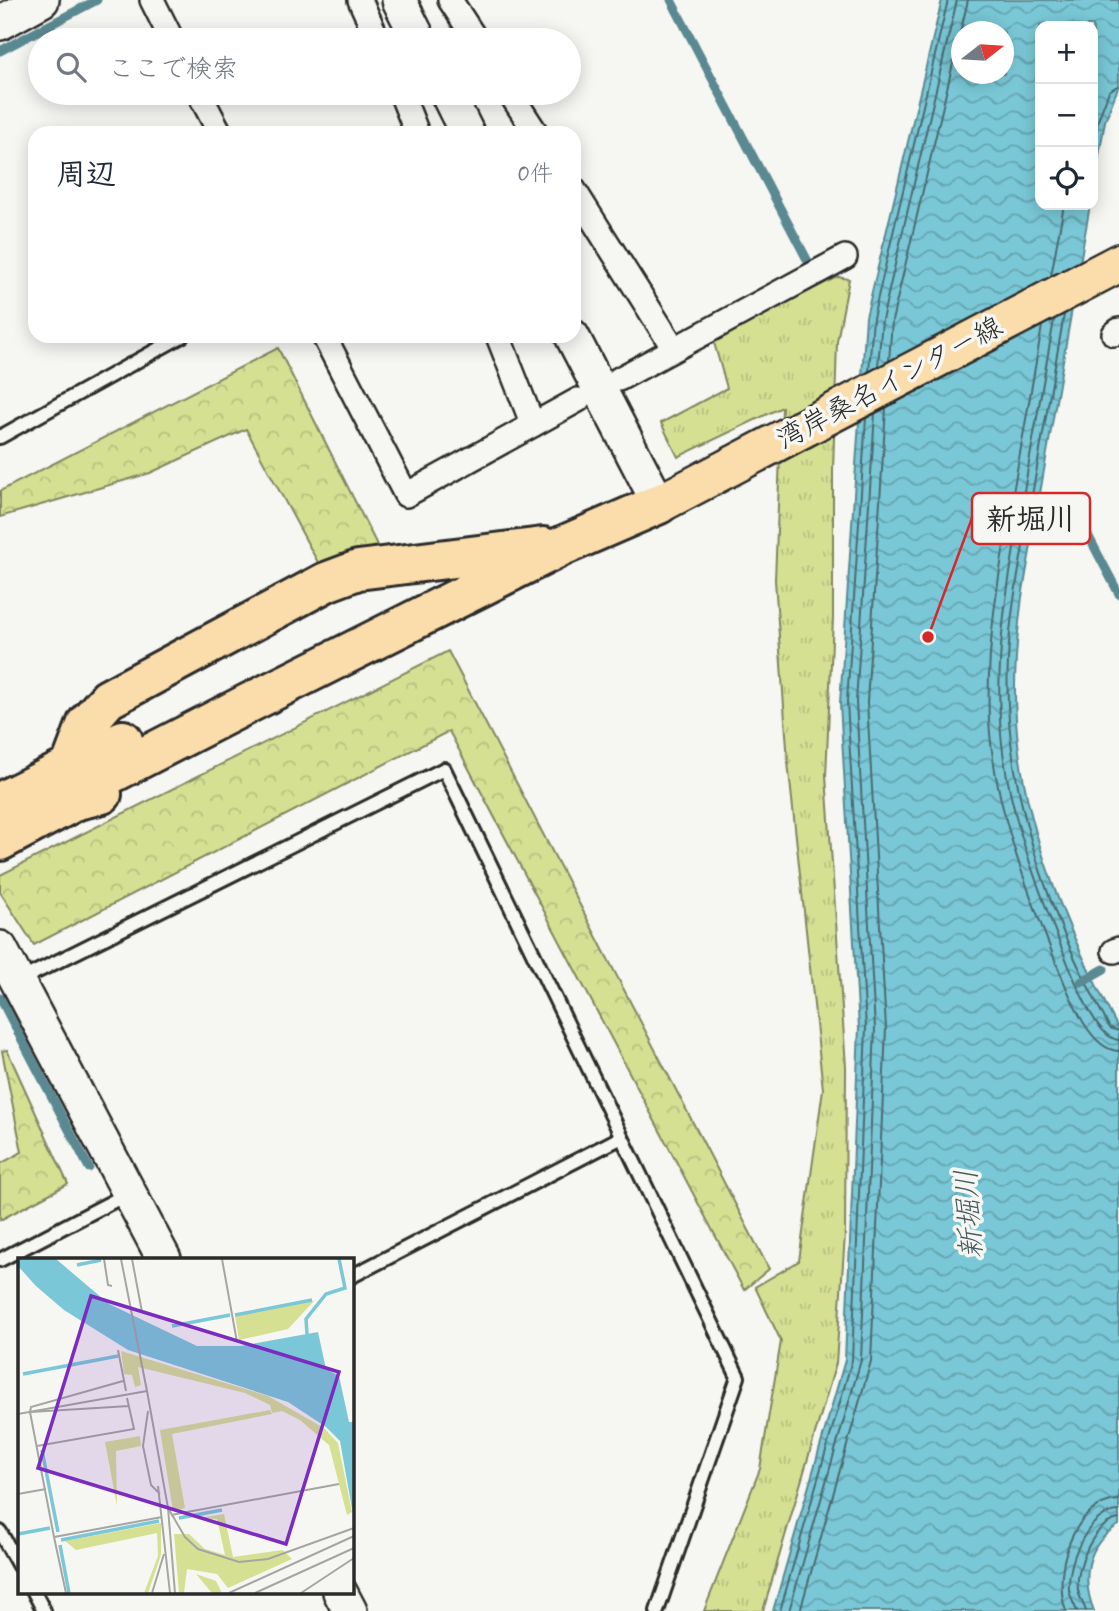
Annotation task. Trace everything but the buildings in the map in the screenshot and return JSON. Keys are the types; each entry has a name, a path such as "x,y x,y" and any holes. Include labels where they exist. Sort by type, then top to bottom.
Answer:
{"highway":[{"path":"0,841 73,784 416,593 562,545 659,504"},
{"path":"16,794 73,784 158,779 479,614 562,545"}],"main road":[{"name":"湾岸桑名インター線","path":"659,504 1119,263"}],"street":[{"path":"0,23 42,0"},
{"path":"152,0 166,28"},
{"path":"360,0 373,28"},
{"path":"399,0 413,28"},
{"path":"450,0 468,28"},
{"path":"205,105 216,126"},
{"path":"406,105 414,126"},
{"path":"453,105 464,126"},
{"path":"518,105 531,126"},
{"path":"581,201 673,347"},
{"path":"619,379 673,347 845,257"},
{"path":"328,343 406,495 578,400"},
{"path":"501,343 533,425"},
{"path":"576,343 659,504"},
{"path":"0,948 163,1258"},
{"path":"341,1594 350,1611"}],"lane":[{"path":"0,437 169,343"},
{"path":"17,981 444,769 738,1377 656,1611"},
{"path":"354,1275 622,1137"},
{"path":"0,1260 130,1193"},
{"path":"0,1532 18,1564"},
{"path":"35,1594 44,1611"}],"green space":[{"path":"837,277 849,279 837,341 833,470 833,618 826,776 846,1067 845,1235 836,1363 763,1611 704,1611 760,1469 781,1341 755,1287 799,1261 823,1089 788,762 775,580 782,407 678,457 661,423 727,388 713,339"},
{"path":"278,348 377,545 322,570 246,429 150,473 0,517 0,491"},
{"path":"448,651 769,1269 744,1290 449,731 34,945 0,892 0,875"},
{"path":"7,1050 68,1184 0,1220 0,1164 22,1152 2,1051"}],"water":[{"path":"942,0 1119,0 1119,85 1105,121 1098,161 1098,21 1035,21 1035,210 1089,210 1022,597 1015,688 1020,759 1038,840 1066,918 1119,1030 1119,1525 1099,1542 1089,1563 1088,1587 1094,1611 773,1611 845,1360 859,1028 840,703 866,317"}],"waterway":[{"path":"44,28 97,0"},
{"path":"671,0 812,269"},
{"path":"0,51 28,36"},
{"path":"1089,537 1119,594"},
{"path":"1081,982 1104,969"},
{"path":"0,998 89,1168"}],"place":[{"name":"新堀川","path":"928,637"}]}
